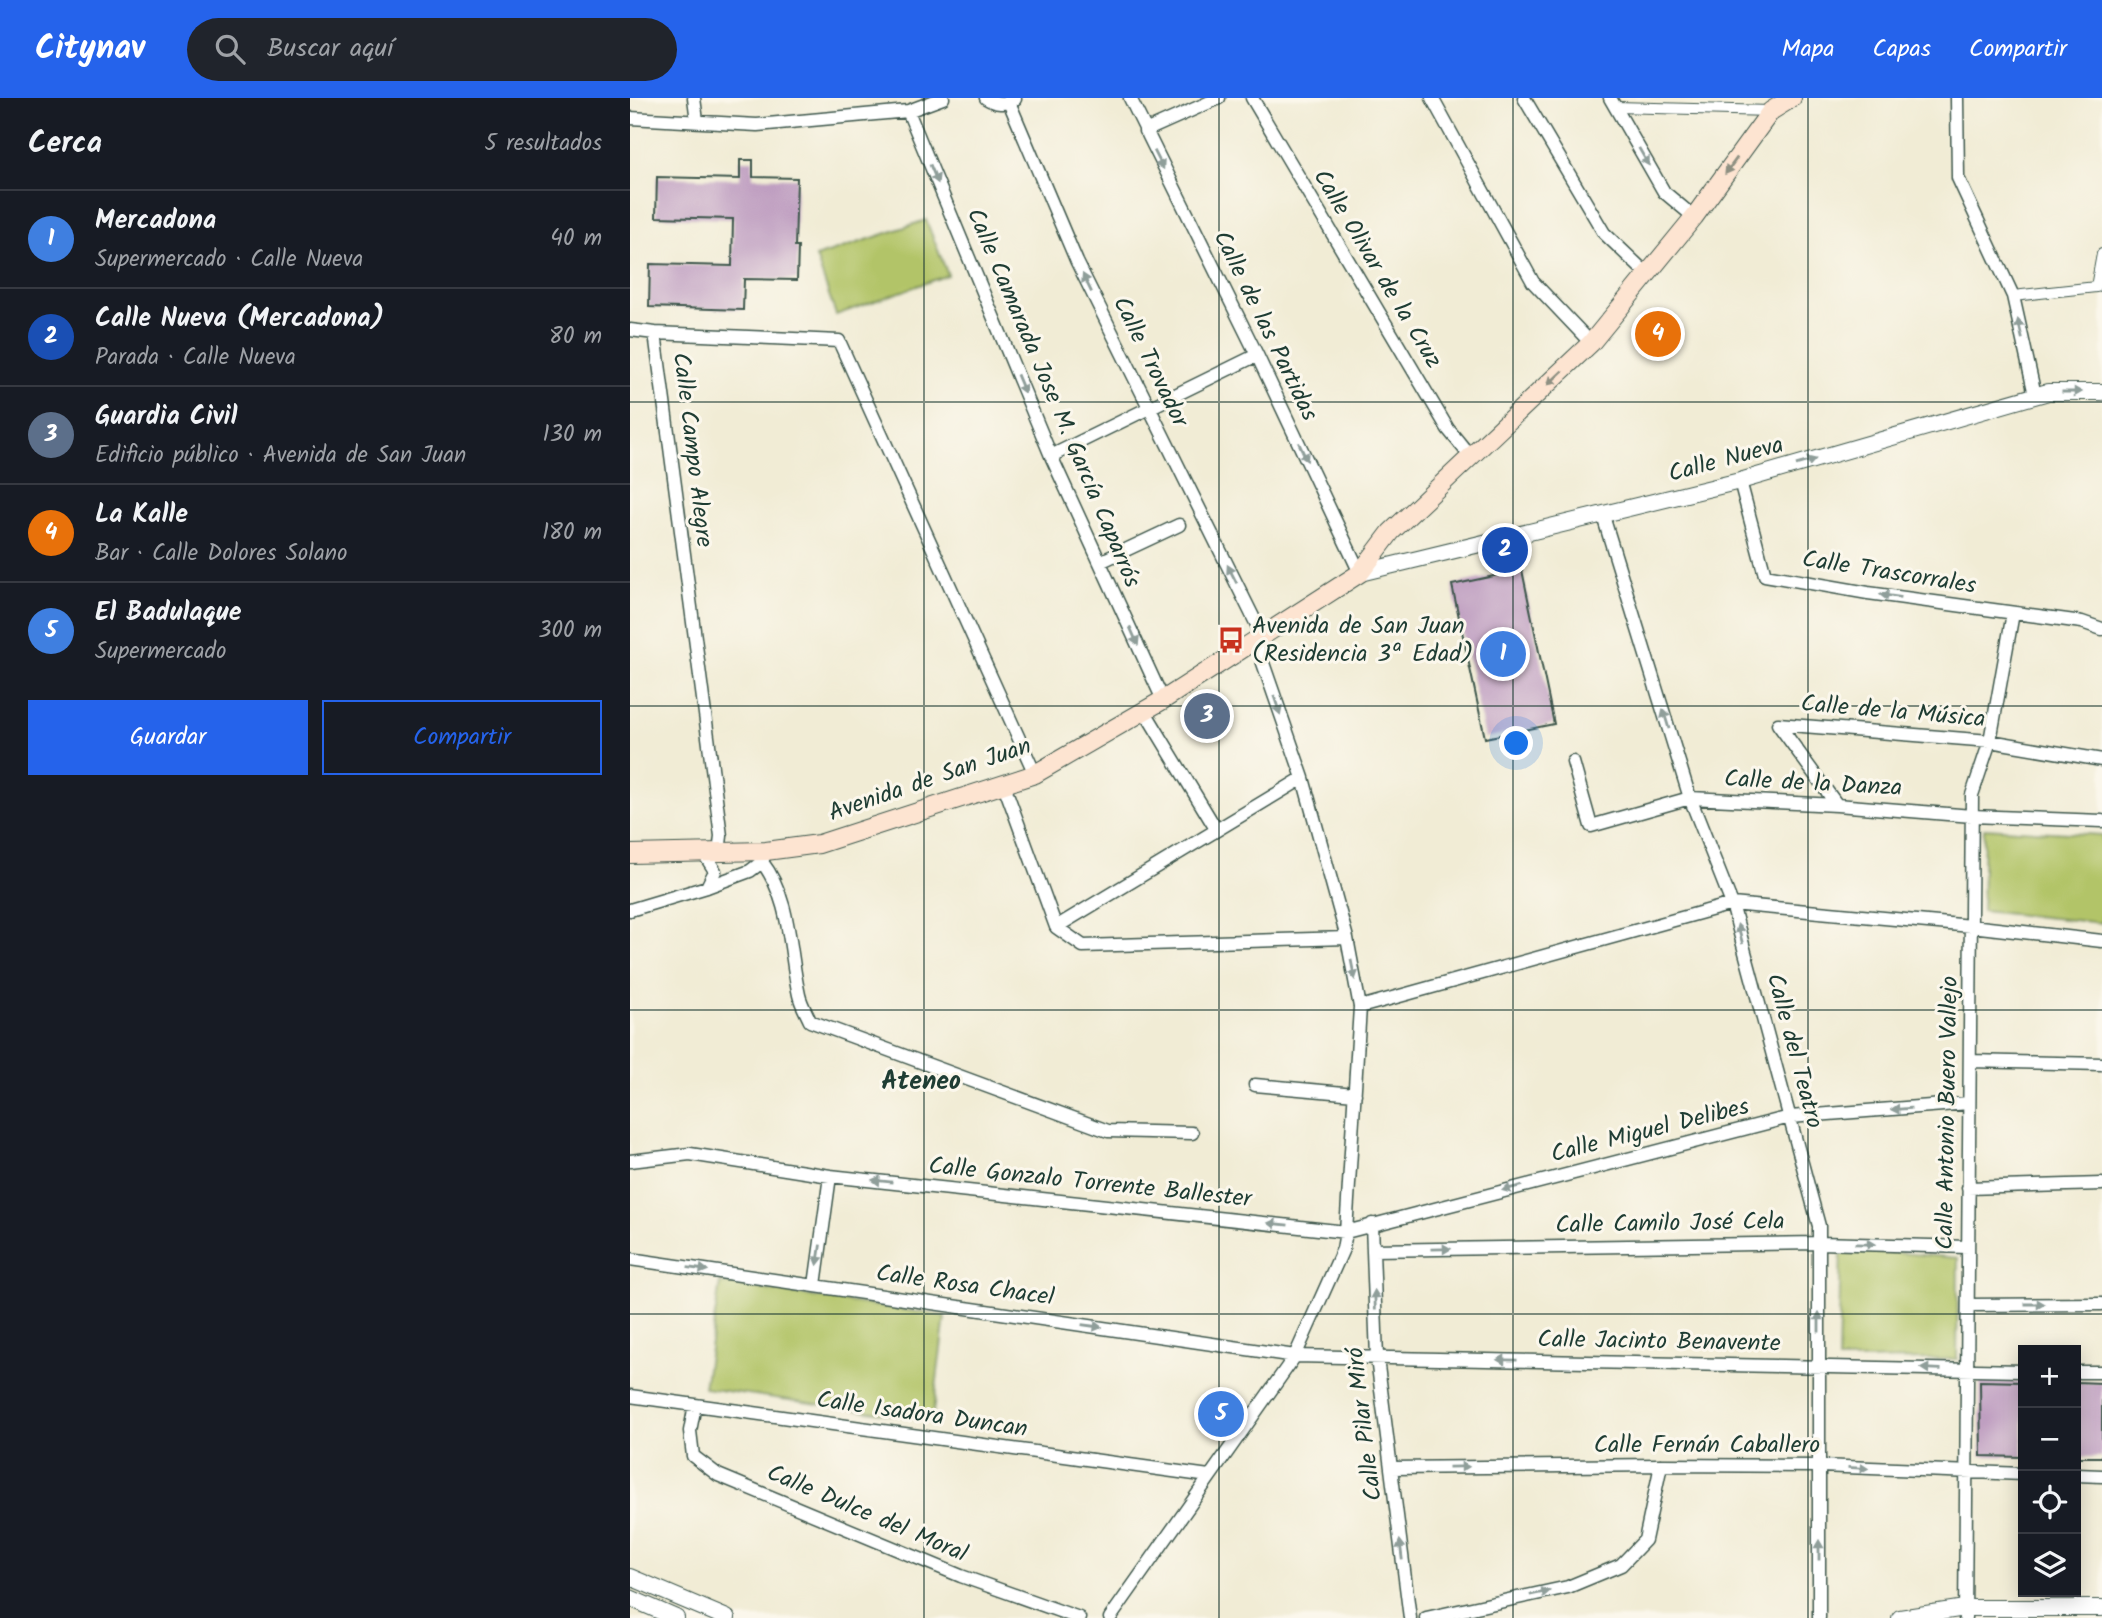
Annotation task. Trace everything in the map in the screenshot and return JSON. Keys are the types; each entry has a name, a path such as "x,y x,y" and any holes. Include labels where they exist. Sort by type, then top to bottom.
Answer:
{"main road":[{"path":"1360,573 1391,532 1591,343 1694,217 1771,111 1792,98"},
{"name":"Avenida de San Juan","path":"630,854 711,852 764,856 819,844 1035,774 1163,700 1360,573"}],"street":[{"path":"694,98 697,121"},
{"path":"630,117 757,125 908,111 943,98"},
{"path":"986,98 993,102 1012,100"},
{"name":"Calle de las Partidas","path":"1130,98 1257,355 1360,573"},
{"path":"1145,131 1219,98"},
{"name":"Calle Olivar de la Cruz","path":"1252,98 1448,429 1471,457"},
{"path":"1432,98 1533,282 1591,343"},
{"path":"1524,98 1604,233 1648,275"},
{"path":"1957,98 1958,178 2012,296 2035,396"},
{"name":"Calle Trovador","path":"1012,100 1077,262 1258,638 1303,778 1346,938 1360,1007 1343,1249 1295,1356 1110,1618"},
{"path":"1613,103 1771,111"},
{"path":"1613,103 1664,192 1694,217"},
{"name":"Calle Camarada Jose M. García Caparrós","path":"908,111 1051,456 1163,700"},
{"path":"2012,296 2096,288 2102,254"},
{"path":"630,330 655,332"},
{"name":"Calle Campo Alegre","path":"707,887 715,871 711,852 721,836 655,332 839,341 1035,774"},
{"path":"1051,456 1257,355"},
{"name":"Calle Nueva","path":"1360,573 1740,481 2048,392 2102,392"},
{"name":"Calle Trascorrales","path":"1740,481 1765,575 1868,593 2082,622 2102,629"},
{"name":"Calle del Teatro","path":"1603,516 1690,798 1732,904 1819,1226 1819,1618"},
{"path":"1100,562 1179,525"},
{"path":"1383,543 1395,552 1402,564"},
{"name":"Calle Antonio Buero Vallejo","path":"1965,1613 1972,795 1990,741 2013,613"},
{"path":"1144,710 1216,829"},
{"name":"Calle de la Música","path":"1836,806 1779,724 1990,741 2102,761"},
{"name":"Calle de la Danza","path":"1573,762 1591,826 1690,798 1972,816 2102,821"},
{"path":"1056,927 1303,778"},
{"path":"1004,785 1056,927 1083,946 1346,938"},
{"path":"630,910 750,871 764,856 782,901 800,998 810,1021 1108,1131 1192,1133"},
{"path":"1360,1007 1732,904 1971,926 2102,942"},
{"path":"1970,1061 2102,1063"},
{"path":"1255,1085 1355,1094"},
{"name":"Calle Miguel Delibes","path":"1346,1231 1790,1117 1969,1104"},
{"name":"Calle Gonzalo Torrente Ballester","path":"630,1161 690,1154 830,1176 1346,1231"},
{"path":"815,1285 830,1176"},
{"path":"1968,1188 2102,1184"},
{"name":"Calle Pilar Miró","path":"1372,1224 1377,1358 1410,1618"},
{"name":"Calle Camilo José Cela","path":"1373,1250 1819,1243 1968,1247"},
{"name":"Calle Rosa Chacel","path":"630,1259 1295,1356"},
{"path":"1968,1305 2102,1304"},
{"name":"Calle Jacinto Benavente","path":"1295,1356 2018,1371"},
{"path":"2081,1372 2102,1372"},
{"name":"Calle Isadora Duncan","path":"630,1396 1209,1476"},
{"name":"Calle Dulce del Moral","path":"695,1405 690,1431 692,1456 718,1475 961,1576 1079,1618"},
{"path":"1426,1618 1568,1587 1621,1565 1645,1540 1661,1465"},
{"name":"Calle Fernán Caballero","path":"1391,1468 1820,1466 2018,1474"},
{"path":"2081,1475 2102,1476"},
{"path":"630,1577 727,1618"},
{"path":"630,1598 676,1618"},
{"path":"1900,1618 2102,1608"}],"green space":[{"path":"926,220 948,275 836,315 816,257"},
{"path":"1984,828 2102,835 2102,923 1982,911"},
{"path":"1841,1248 1958,1258 1957,1359 1838,1360"},
{"path":"720,1283 945,1316 932,1420 704,1388"}],"building":[{"path":"740,160 753,160 753,177 797,178 797,280 744,279 743,310 649,307 650,264 732,266 733,219 656,217 657,177 740,179"},
{"path":"1522,570 1554,724 1485,738 1452,585"},
{"path":"1980,1381 2018,1382 2018,1457 1981,1456"},
{"path":"2081,1382 2102,1383 2102,1457 2081,1457"}],"place":[{"name":"La Kalle","path":"1658,334"},
{"name":"Calle Nueva (Mercadona)","path":"1505,550"},
{"name":"Avenida de San Juan (Residencia 3ª Edad)","path":"1231,640"},
{"name":"Mercadona","path":"1503,654"},
{"name":"Guardia Civil","path":"1207,716"},
{"name":"El Badulaque","path":"1221,1414"}],"district":[{"name":"Ateneo","path":"921,1082"}]}
